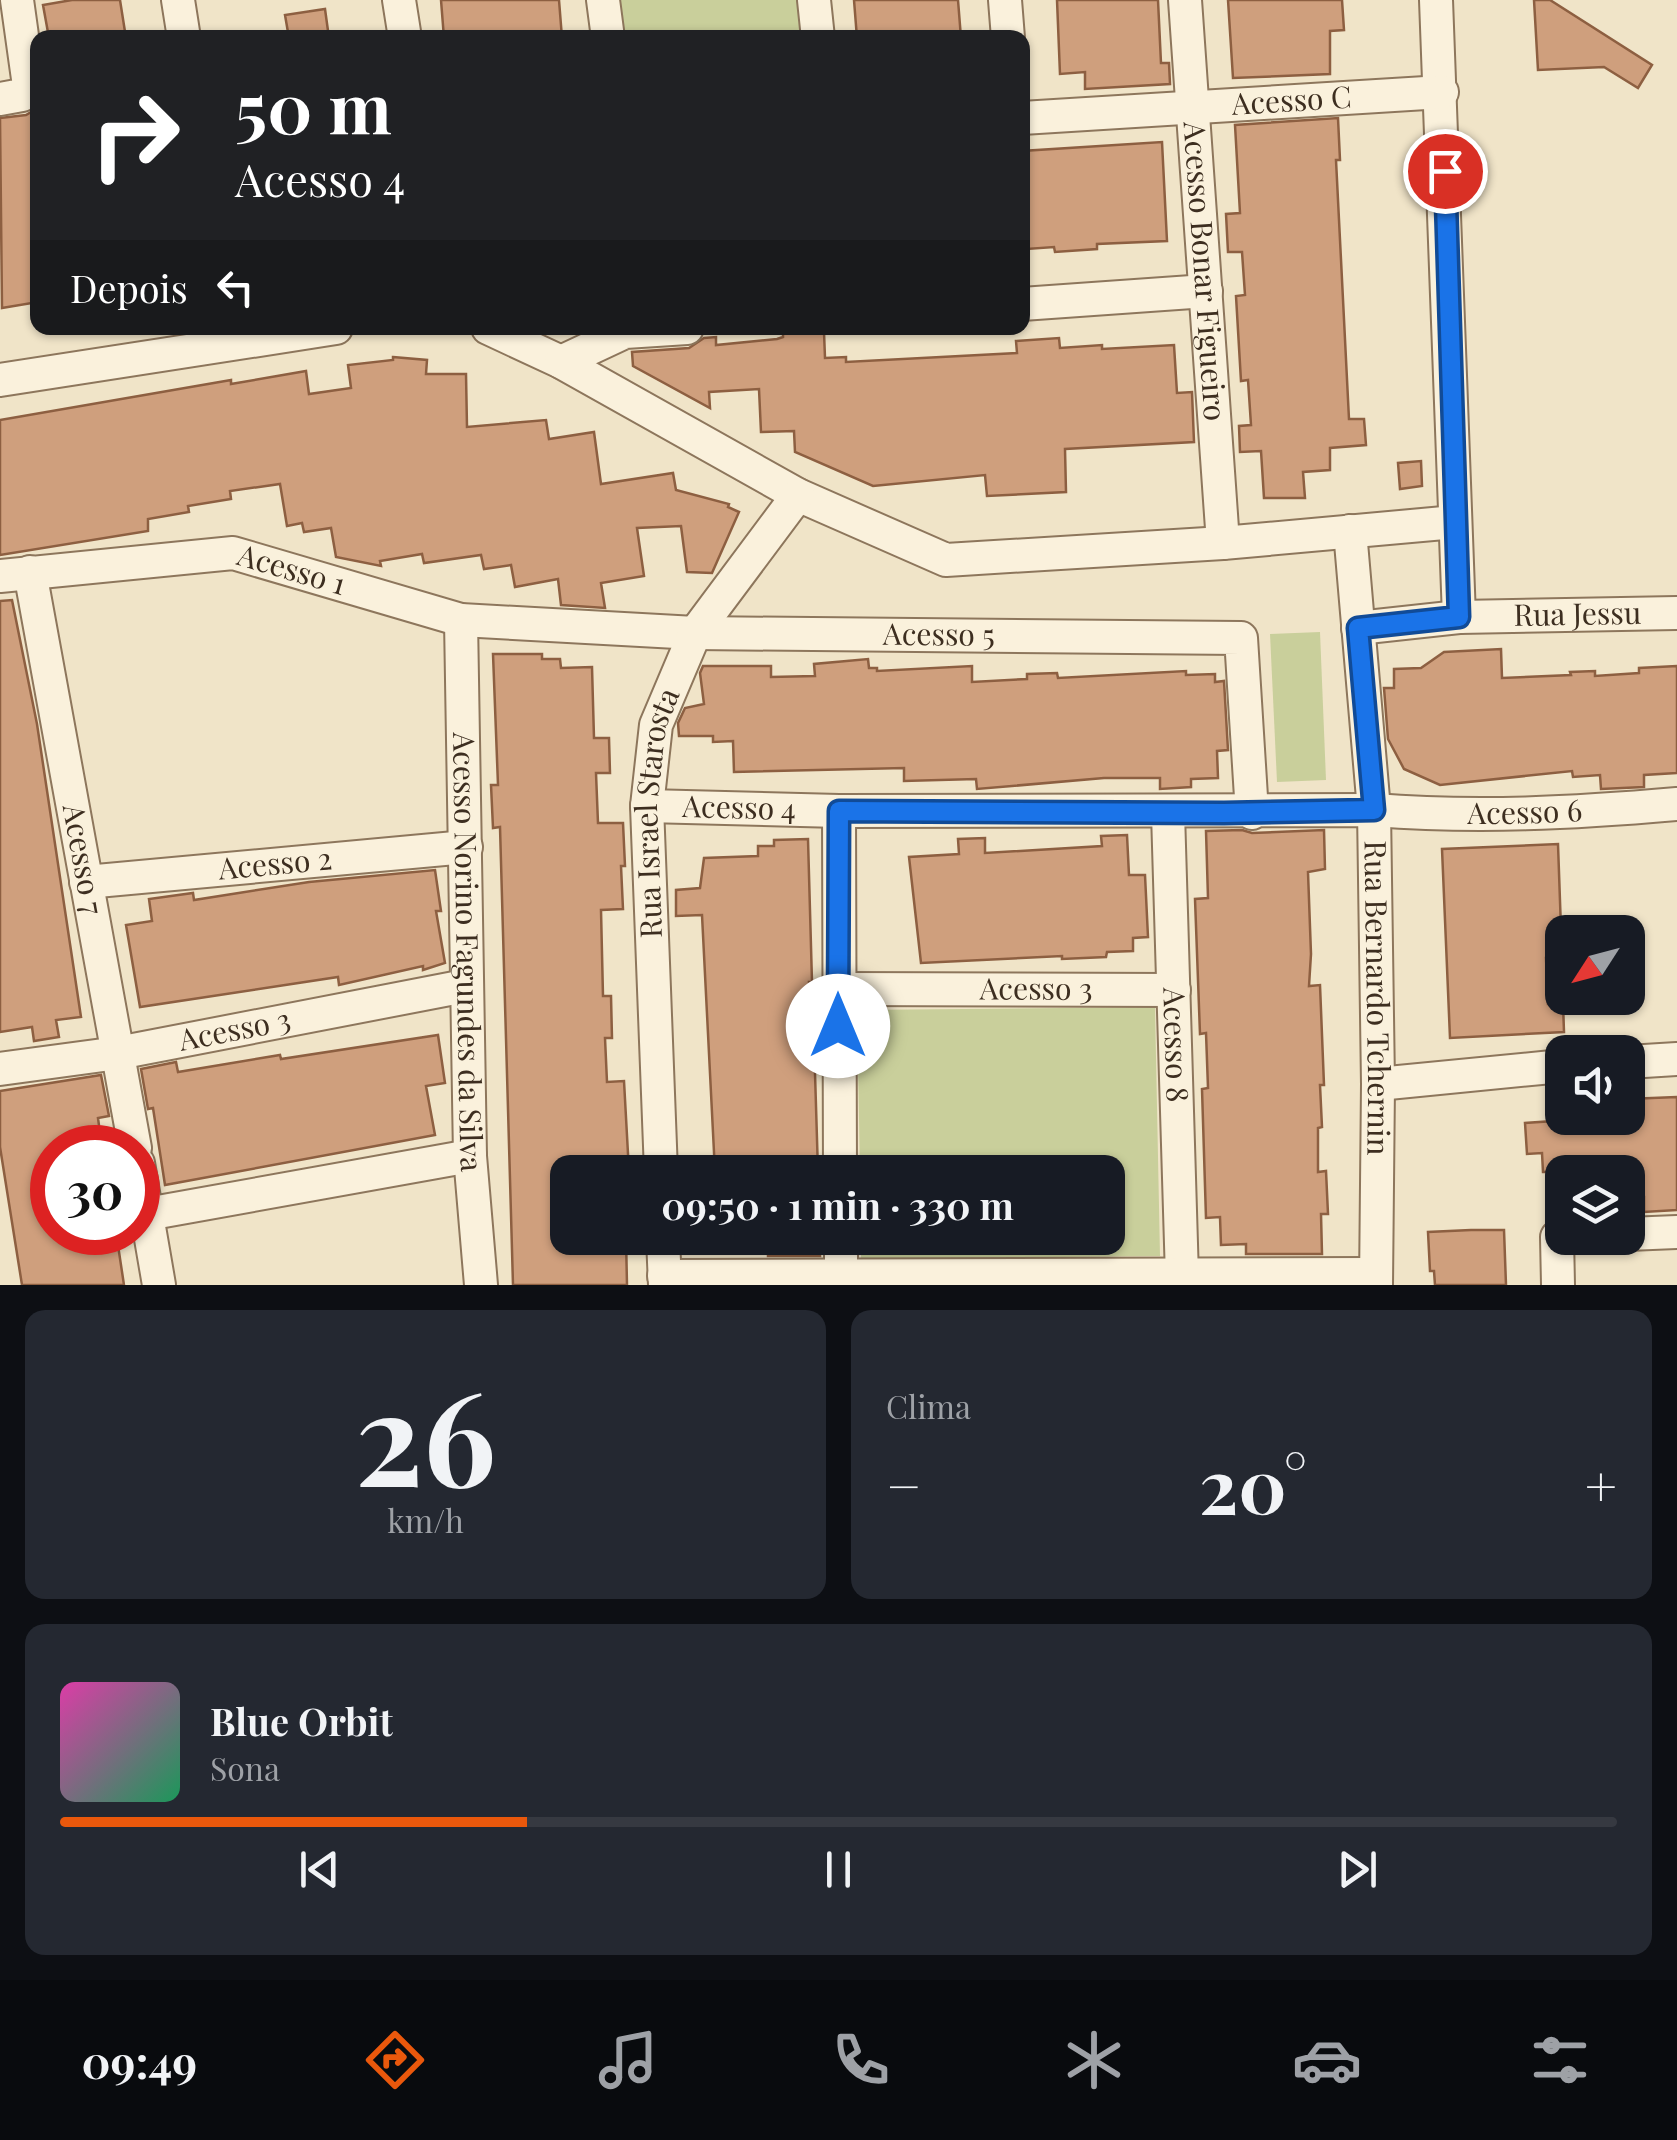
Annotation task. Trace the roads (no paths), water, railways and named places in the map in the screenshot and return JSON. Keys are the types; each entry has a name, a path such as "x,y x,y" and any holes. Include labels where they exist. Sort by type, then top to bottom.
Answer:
{"street":[{"path":"0,99 22,94 29,86 18,0"},
{"path":"178,0 183,30"},
{"path":"399,0 405,30"},
{"path":"603,0 607,30"},
{"path":"814,0 817,30"},
{"path":"1006,0 1008,30"},
{"name":"Acesso Bonar Figueiro","path":"1186,0 1223,543"},
{"path":"1436,0 1459,617"},
{"name":"Acesso C","path":"1030,117 1442,92"},
{"path":"1030,303 1206,291"},
{"path":"0,380 229,335"},
{"path":"503,335 561,362 798,496 946,560 1223,543 1455,522"},
{"path":"561,362 619,335"},
{"name":"Rua Israel Starosta","path":"660,1155 648,806 656,725 696,633 798,496"},
{"name":"Rua Bernardo Tchernin","path":"1350,531 1374,810 1376,1280"},
{"name":"Acesso 1","path":"15,574 233,554 461,620"},
{"name":"Acesso 7","path":"15,574 86,882 131,1125"},
{"name":"Rua Jessu","path":"1358,628 1459,617 1677,614"},
{"name":"Acesso 5","path":"461,620 696,633 1241,638 1252,812"},
{"name":"Acesso Norino Fagundes da Silva","path":"461,620 470,1156 481,1285"},
{"name":"Acesso 6","path":"1374,810 1557,814 1677,804"},
{"name":"Acesso 4","path":"648,806 1168,813 1374,810"},
{"path":"839,811 840,1155"},
{"name":"Acesso 8","path":"1168,813 1182,1277"},
{"name":"Acesso 2","path":"86,882 466,847"},
{"name":"Acesso 3","path":"0,1069 118,1052 466,986"},
{"name":"Acesso 3","path":"838,989 1174,990"},
{"path":"1645,1061 1677,1059"},
{"path":"1378,1084 1545,1068"},
{"path":"160,1211 470,1156"},
{"path":"1645,1233 1677,1232"},
{"path":"154,1255 159,1285"},
{"path":"663,1255 664,1280 842,1275 1376,1280"},
{"path":"841,1255 842,1275"},
{"path":"1558,1285 1559,1255"}]}
